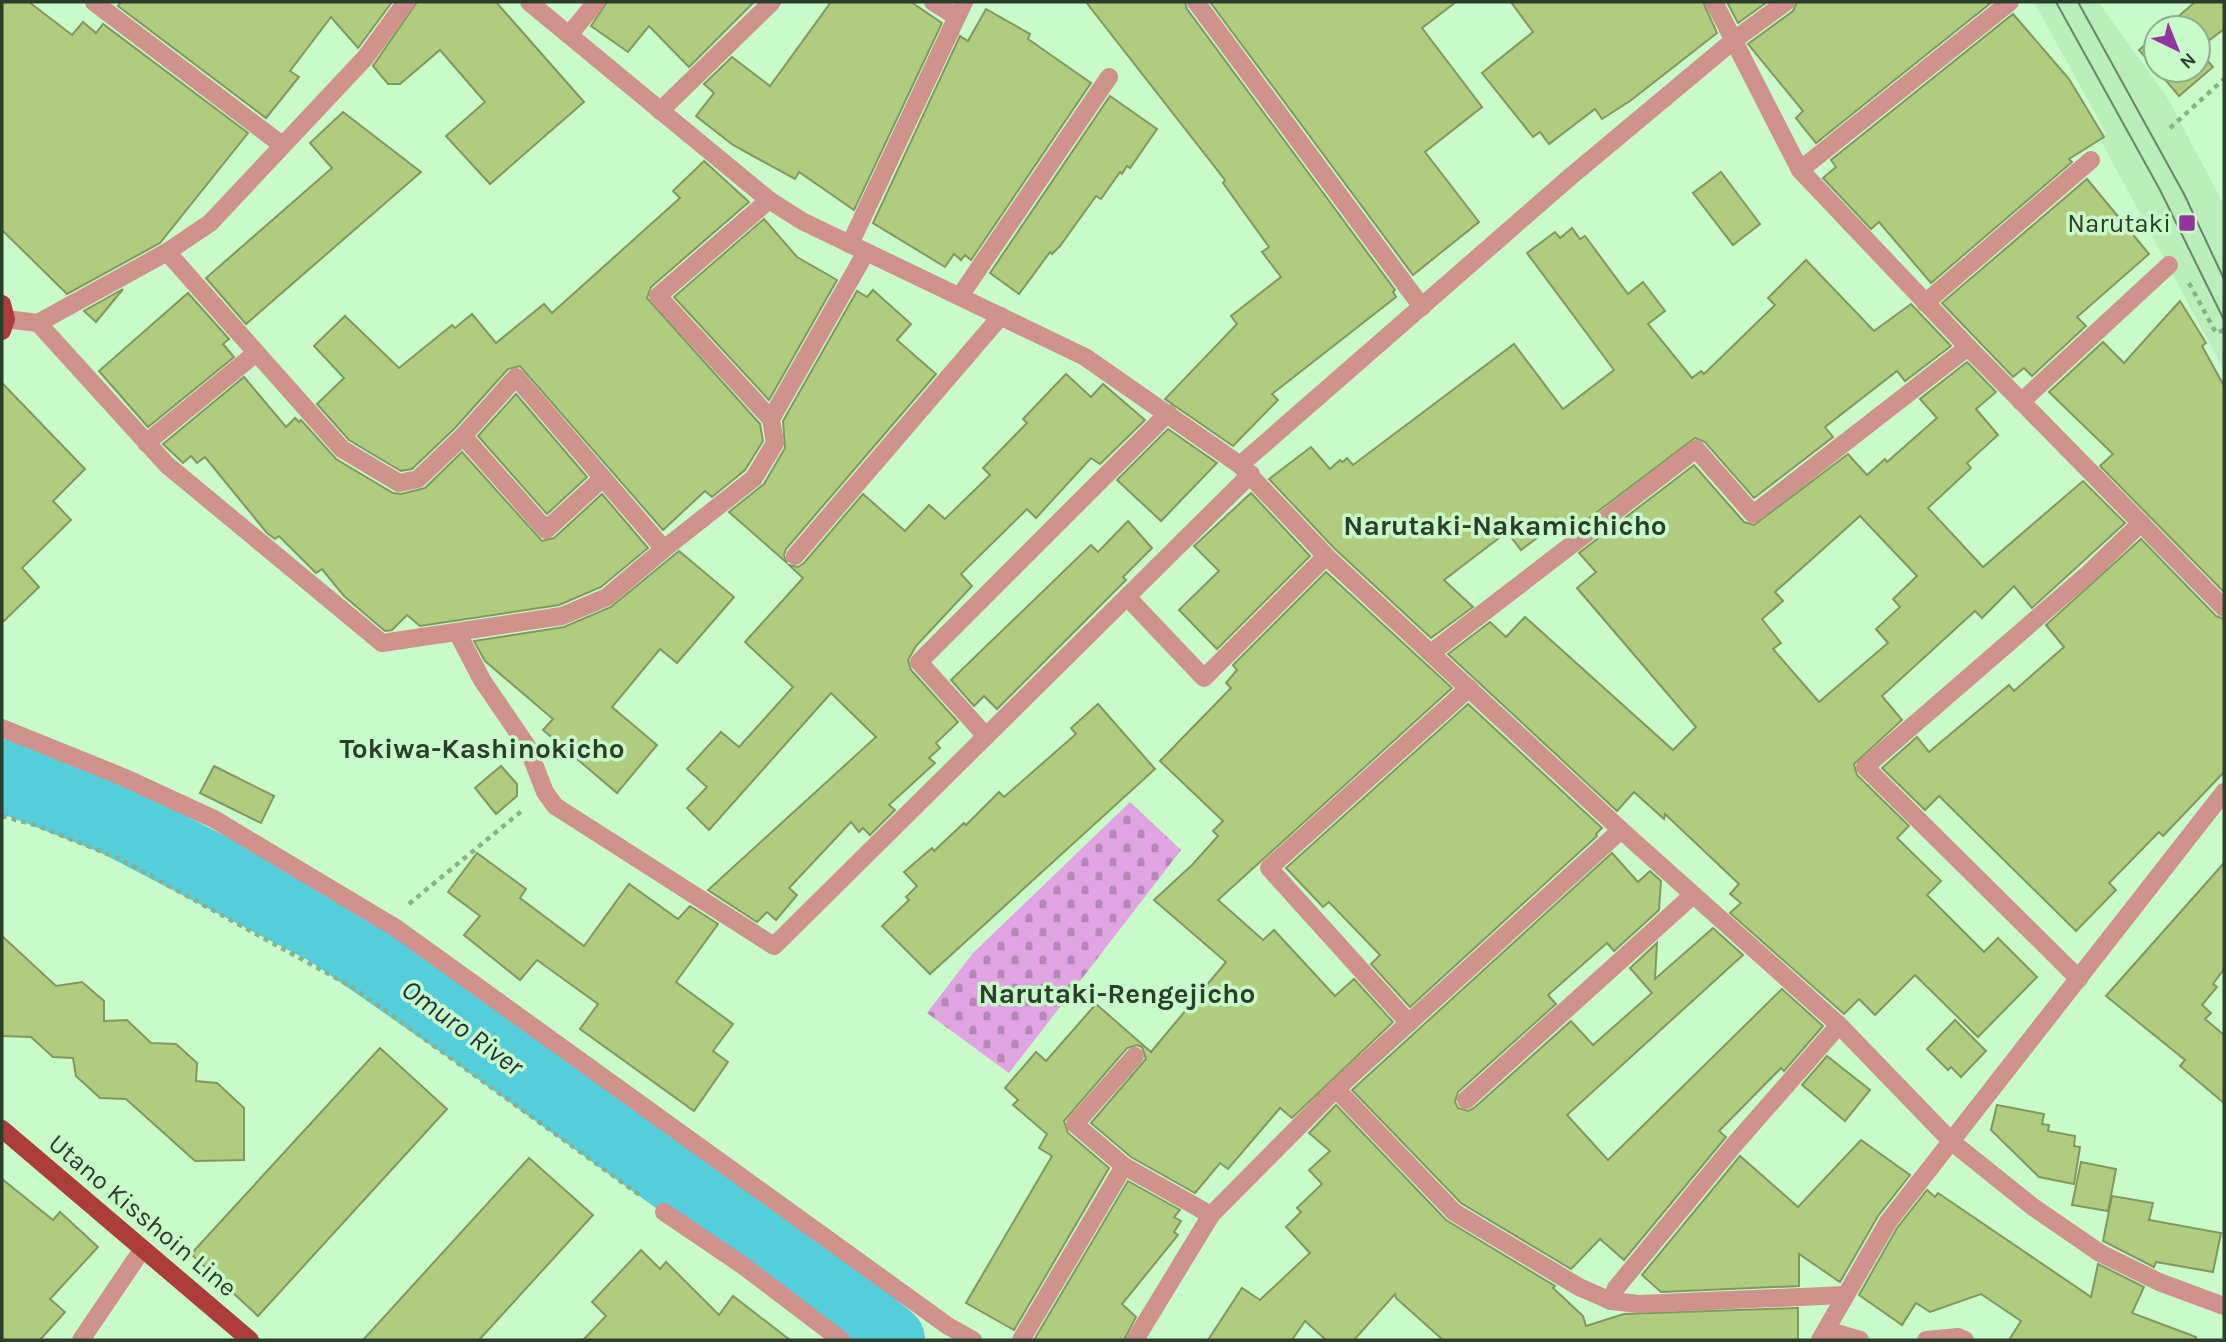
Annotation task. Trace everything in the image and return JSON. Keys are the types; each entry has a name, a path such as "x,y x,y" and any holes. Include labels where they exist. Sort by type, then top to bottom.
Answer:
{"main road":[{"name":"Utano Kisshoin Line","path":"2,1129 250,1340"}],"street":[{"path":"94,2 282,145"},
{"path":"3,318 38,323 167,252 210,223 365,58 406,2"},
{"path":"528,2 769,200 802,221 1085,357 1246,469 1326,556 1621,830 1839,1025 1952,1142 2033,1207 2101,1253 2159,1282 2224,1306"},
{"path":"569,35 596,2"},
{"path":"660,111 772,2"},
{"path":"771,419 858,248 960,9 933,2"},
{"path":"1196,2 1422,307"},
{"path":"1714,2 1800,170 1925,303 2224,608"},
{"path":"457,632 482,680 527,746 545,792 555,806 774,946 1127,597 1246,469 1422,307 1734,40 1786,2"},
{"path":"1800,170 2010,2"},
{"path":"960,296 1109,77"},
{"path":"1925,303 2091,160"},
{"path":"38,323 166,464 382,643 562,616 607,597 754,478 775,443 771,419 658,296 769,200"},
{"path":"167,252 342,449 399,483 418,479 463,436 516,377 664,549"},
{"path":"2021,402 2169,265"},
{"path":"795,556 1001,316"},
{"path":"1431,653 1696,449 1753,514 1968,347"},
{"path":"146,443 256,353"},
{"path":"986,736 919,662 1168,413"},
{"path":"463,436 546,530 603,478"},
{"path":"2079,979 1865,767 2088,574 2141,523"},
{"path":"1127,597 1203,678 1326,556"},
{"path":"1409,1023 1269,868 1469,688"},
{"path":"2,729 123,777 214,819 387,922 948,1326 974,1340"},
{"path":"1860,1340 1823,1335 1888,1222 2224,792"},
{"path":"1135,1340 1211,1215 1336,1089 1621,830"},
{"path":"1466,1100 1693,895"},
{"path":"1611,1301 1616,1288 1734,1145 1839,1025"},
{"path":"1135,1056 1075,1124 1124,1166 1211,1215"},
{"path":"1336,1089 1454,1212 1579,1287 1611,1301 1639,1304 1845,1295"},
{"path":"1021,1340 1124,1166"},
{"path":"664,1212 745,1267 841,1340"},
{"path":"81,1340 142,1250"},
{"path":"1926,1340 1958,1337 1965,1340"}],"path":[{"path":"2170,128 2224,79"},
{"path":"2210,320 2216,333 2224,330"},
{"path":"387,922 545,792"},
{"path":"2,816 38,826 120,859 354,988 664,1212"}],"shaded area":[{"path":"2034,2 2098,2 2142,63 2142,84 2158,84 2167,97 2224,205 2224,370 2101,141 2106,133"}],"green space":[{"path":"1130,802 1181,850 1009,1073 927,1013 973,953"}],"building":[{"path":"2,2 29,2 72,35 83,22 96,33 103,24 248,133 160,243 67,294 2,230"},
{"path":"121,2 392,2 358,48 331,17 290,71 299,77 266,118 118,6"},
{"path":"417,2 496,2 584,102 490,184 446,136 485,102 440,50 400,84 388,84 373,66"},
{"path":"607,2 754,2 689,67 649,26 628,52 591,26"},
{"path":"831,2 911,2 942,23 854,210 799,172 795,179 733,145 696,116 714,93 704,84 732,57 770,86"},
{"path":"1086,2 1185,2 1187,9 1395,290 1393,292 1396,297 1272,394 1278,400 1233,446 1165,399 1237,324 1231,316 1281,277 1262,252 1269,247 1223,183 1225,180"},
{"path":"1210,2 1456,2 1422,28 1482,107 1425,152 1479,222 1413,275"},
{"path":"1511,2 1703,2 1717,33 1630,101 1602,119 1595,109 1549,144 1540,132 1533,137 1482,73 1533,32"},
{"path":"1727,2 1767,2 1738,23"},
{"path":"1797,2 1992,2 1816,143 1796,118 1803,111 1748,44 1793,11"},
{"path":"2195,2 2224,2 2224,29 2212,38 2212,14 2181,14"},
{"path":"986,9 1030,34 1028,39 1091,83 971,260 965,255 961,260 954,254 945,267 873,223 960,36 968,41"},
{"path":"2013,14 2069,79 2104,137 2069,159 2072,162 1931,283 1879,222 1871,229 1823,178 1836,167 1831,160"},
{"path":"2169,84 2193,84 2179,96"},
{"path":"1110,96 1157,129 1130,168 1127,166 1122,174 1120,172 1101,199 1096,196 1060,246 1052,254 1050,252 1019,294 990,273"},
{"path":"343,112 421,172 246,324 206,278 332,168 310,143"},
{"path":"704,161 749,202 651,287 647,298 760,424 763,441 745,470 712,497 705,491 663,530 520,366 508,369 455,428 412,469 401,471 349,440 317,404 344,378 314,346 345,316 399,368 452,325 455,328 472,314 496,343 544,304 552,313 680,198 673,191"},
{"path":"1721,172 1760,224 1733,245 1693,193"},
{"path":"2087,179 2149,254 2077,317 2086,326 2032,376 2024,368 2013,377 1942,303"},
{"path":"764,219 797,257 837,280 769,400 674,297"},
{"path":"1572,228 1580,239 1585,236 1628,294 1643,282 1665,311 1648,324 1692,378 1701,371 1704,374 1775,305 1768,298 1806,260 1874,331 1911,304 1951,346 1905,381 1897,371 1825,427 1833,437 1754,498 1705,442 1695,438 1564,537 1553,526 1521,550 1507,532 1444,580 1473,607 1431,638 1334,548 1269,479 1311,447 1330,469 1340,460 1343,462 1347,458 1353,465 1514,344 1563,409 1614,370 1527,253 1555,232 1560,238"},
{"path":"123,289 96,322 84,311"},
{"path":"873,290 911,324 897,340 936,374 786,549 784,555 787,563 729,512 764,484 785,448 783,421 857,291 867,297"},
{"path":"188,293 229,339 223,344 234,357 148,427 99,371"},
{"path":"2180,301 2206,343 2202,346 2224,386 2224,592 2100,466 2113,454 2049,392 2103,342 2124,363"},
{"path":"1967,362 1996,392 1976,409 1998,435 1967,463 1971,468 1928,508 1983,567 2083,481 2125,523 2032,608 2014,586 1982,618 1975,611 1882,696 1902,720 1854,764 1857,775 1909,826 1897,838 1941,881 1927,895 1984,952 1998,938 2037,977 1978,1037 1915,975 1875,1015 1859,999 1844,1014 1730,913 1741,903 1730,894 1739,884 1665,814 1664,819 1634,792 1617,811 1448,654 1490,622 1506,637 1525,617 1673,750 1696,727 1577,588 1596,572 1579,553 1694,465 1744,522 1754,525 1848,454 1867,475 1885,459 1887,462 1937,418 1920,399","holes":["1860,516 1917,576 1893,599 1900,607 1876,629 1888,643 1819,702 1773,649 1781,643 1762,619 1783,601 1775,592"]},
{"path":"1066,374 1091,397 1103,384 1145,420 1100,464 1091,458 1036,518 1027,509 961,574 972,586 916,646 908,660 911,670 958,722 936,743 940,748 929,758 935,763 889,805 895,810 870,835 863,828 859,832 851,822 789,888 797,895 776,920 767,912 757,922 708,890 876,737 831,693 709,830 687,808 707,787 687,769 721,732 739,747 793,687 745,642 803,578 789,565 798,567 804,563 863,494 905,531 929,505 945,519 990,475 983,468 1027,423 1023,419"},
{"path":"244,377 286,427 295,418 299,422 301,420 336,459 393,493 401,494 425,488 462,452 542,541 554,538 602,494 648,548 601,587 559,605 420,626 407,615 392,630 385,631 344,596 322,569 316,573 279,536 275,539 267,533 205,457 197,463 191,456 183,463 163,444"},
{"path":"2,383 85,469 53,501 71,520 22,568 39,587 2,623"},
{"path":"516,394 587,477 547,514 478,436"},
{"path":"1168,429 1217,463 1161,521 1117,480"},
{"path":"1251,493 1310,556 1217,649 1179,610 1219,571 1194,546"},
{"path":"1128,521 1152,548 1123,577 1126,580 997,709 984,696 974,706 951,680 1091,545 1098,552"},
{"path":"2141,539 2216,616 2224,619 2224,772 2163,836 2159,832 2109,883 2116,890 2076,931 1939,796 1925,810 1882,768 1917,737 1929,752 2009,685 2014,691 2064,647 2046,625"},
{"path":"679,551 734,597 677,663 660,649 612,707 657,745 617,793 543,730 553,719 485,661 474,641 564,627 611,607"},
{"path":"1326,572 1452,688 1218,900 1263,940 1274,930 1335,996 1354,979 1393,1022 1292,1118 1280,1108 1228,1169 1220,1163 1195,1193 1131,1157 1091,1123 1146,1059 1142,1047 1137,1045 1127,1048 1064,1121 1068,1133 1109,1168 1014,1330 966,1303 1052,1156 1039,1148 1047,1134 1013,1105 1018,1100 1005,1088 1036,1052 1046,1061 1096,1004 1151,1052 1226,962 1154,900 1192,865 1218,836 1213,831 1223,821 1160,761 1231,688 1226,683 1237,670 1233,665"},
{"path":"1098,704 1155,769 930,974 882,926 909,900 906,897 917,886 904,872 932,848 934,851 964,823 966,825 999,792 1004,797 1076,734 1071,728"},
{"path":"1468,704 1602,828 1597,836 1410,1007 1371,964 1380,955 1329,902 1323,907 1286,868"},
{"path":"214,766 274,796 261,823 200,793"},
{"path":"501,766 517,784 517,796 496,814 475,788"},
{"path":"477,853 526,889 520,898 584,946 629,884 678,919 690,906 718,924 676,982 733,1024 713,1051 728,1062 694,1111 580,1029 598,1004 537,960 520,980 464,935 480,916 448,892"},
{"path":"1612,853 1638,882 1650,871 1661,881 1659,910 1614,951 1607,943 1548,995 1556,1004 1458,1092 1455,1102 1458,1108 1468,1111 1474,1108 1571,1021 1593,1045 1652,993 1630,968 1657,943 1655,979 1713,928 1743,955 1567,1115 1608,1160 1782,989 1823,1026 1784,1071 1781,1068 1719,1131 1726,1137 1624,1260 1600,1239 1571,1269 1461,1203 1352,1090"},
{"path":"2224,863 2224,969 2213,984 2217,987 2202,1005 2211,1013 2205,1019 2224,1035 2224,1103 2180,1066 2185,1060 2106,996"},
{"path":"2,936 56,986 82,982 104,1001 104,1021 127,1020 151,1043 176,1044 197,1063 196,1081 217,1083 244,1108 244,1160 195,1161 126,1099 100,1098 76,1076 73,1058 53,1057 31,1037 2,1036"},
{"path":"1955,1020 1986,1051 1961,1077 1951,1067 1948,1070 1927,1049"},
{"path":"380,1048 447,1109 258,1316 191,1254"},
{"path":"1827,1056 1870,1090 1845,1121 1802,1085"},
{"path":"1336,1105 1446,1220 1555,1286 1553,1288 1583,1316 1586,1326 1624,1314 1798,1308 1798,1340 1443,1340 1396,1298 1395,1294 1354,1340 1326,1340 1305,1321 1292,1340 1208,1340 1242,1288 1260,1300 1310,1253 1286,1227 1301,1212 1297,1208 1322,1184 1309,1170 1330,1151 1309,1133"},
{"path":"1997,1105 2044,1114 2042,1124 2049,1125 2048,1131 2075,1136 2074,1146 2080,1147 2074,1184 2039,1177 1991,1130"},
{"path":"1861,1140 1910,1175 1878,1216 1840,1282 1799,1254 1799,1286 1661,1292 1642,1275 1740,1156 1798,1207"},
{"path":"529,1158 593,1215 479,1340 363,1340"},
{"path":"2081,1162 2116,1169 2108,1211 2072,1205"},
{"path":"2,1179 53,1220 60,1212 98,1247 50,1299 65,1312 40,1340 2,1340"},
{"path":"1128,1181 1180,1210 1174,1217 1181,1221 1174,1232 1178,1235 1122,1304 1136,1317 1124,1340 1034,1340"},
{"path":"1927,1190 1935,1197 1938,1193 2091,1297 2098,1264 2144,1287 2132,1313 2196,1337 2196,1340 2009,1340 2021,1321 1981,1294 1930,1312 1916,1303 1902,1325 1859,1295 1897,1228"},
{"path":"2112,1196 2153,1203 2149,1220 2221,1233 2213,1272 2156,1262 2154,1267 2103,1241"},
{"path":"641,1250 660,1269 666,1262 719,1315 733,1296 790,1340 583,1340 606,1316 592,1302"}],"waterway":[{"name":"Omuro River","path":"2,775 114,819 328,930 466,1026 800,1268 889,1340"}],"tram line":[{"path":"2056,2 2160,190 2224,320"},
{"path":"2078,2 2184,194 2224,279"}],"place":[{"name":"Narutaki","path":"2187,223"}],"district":[{"name":"Narutaki-Nakamichicho","path":"1505,525"},
{"name":"Tokiwa-Kashinokicho","path":"482,748"},
{"name":"Narutaki-Rengejicho","path":"1117,993"}]}
